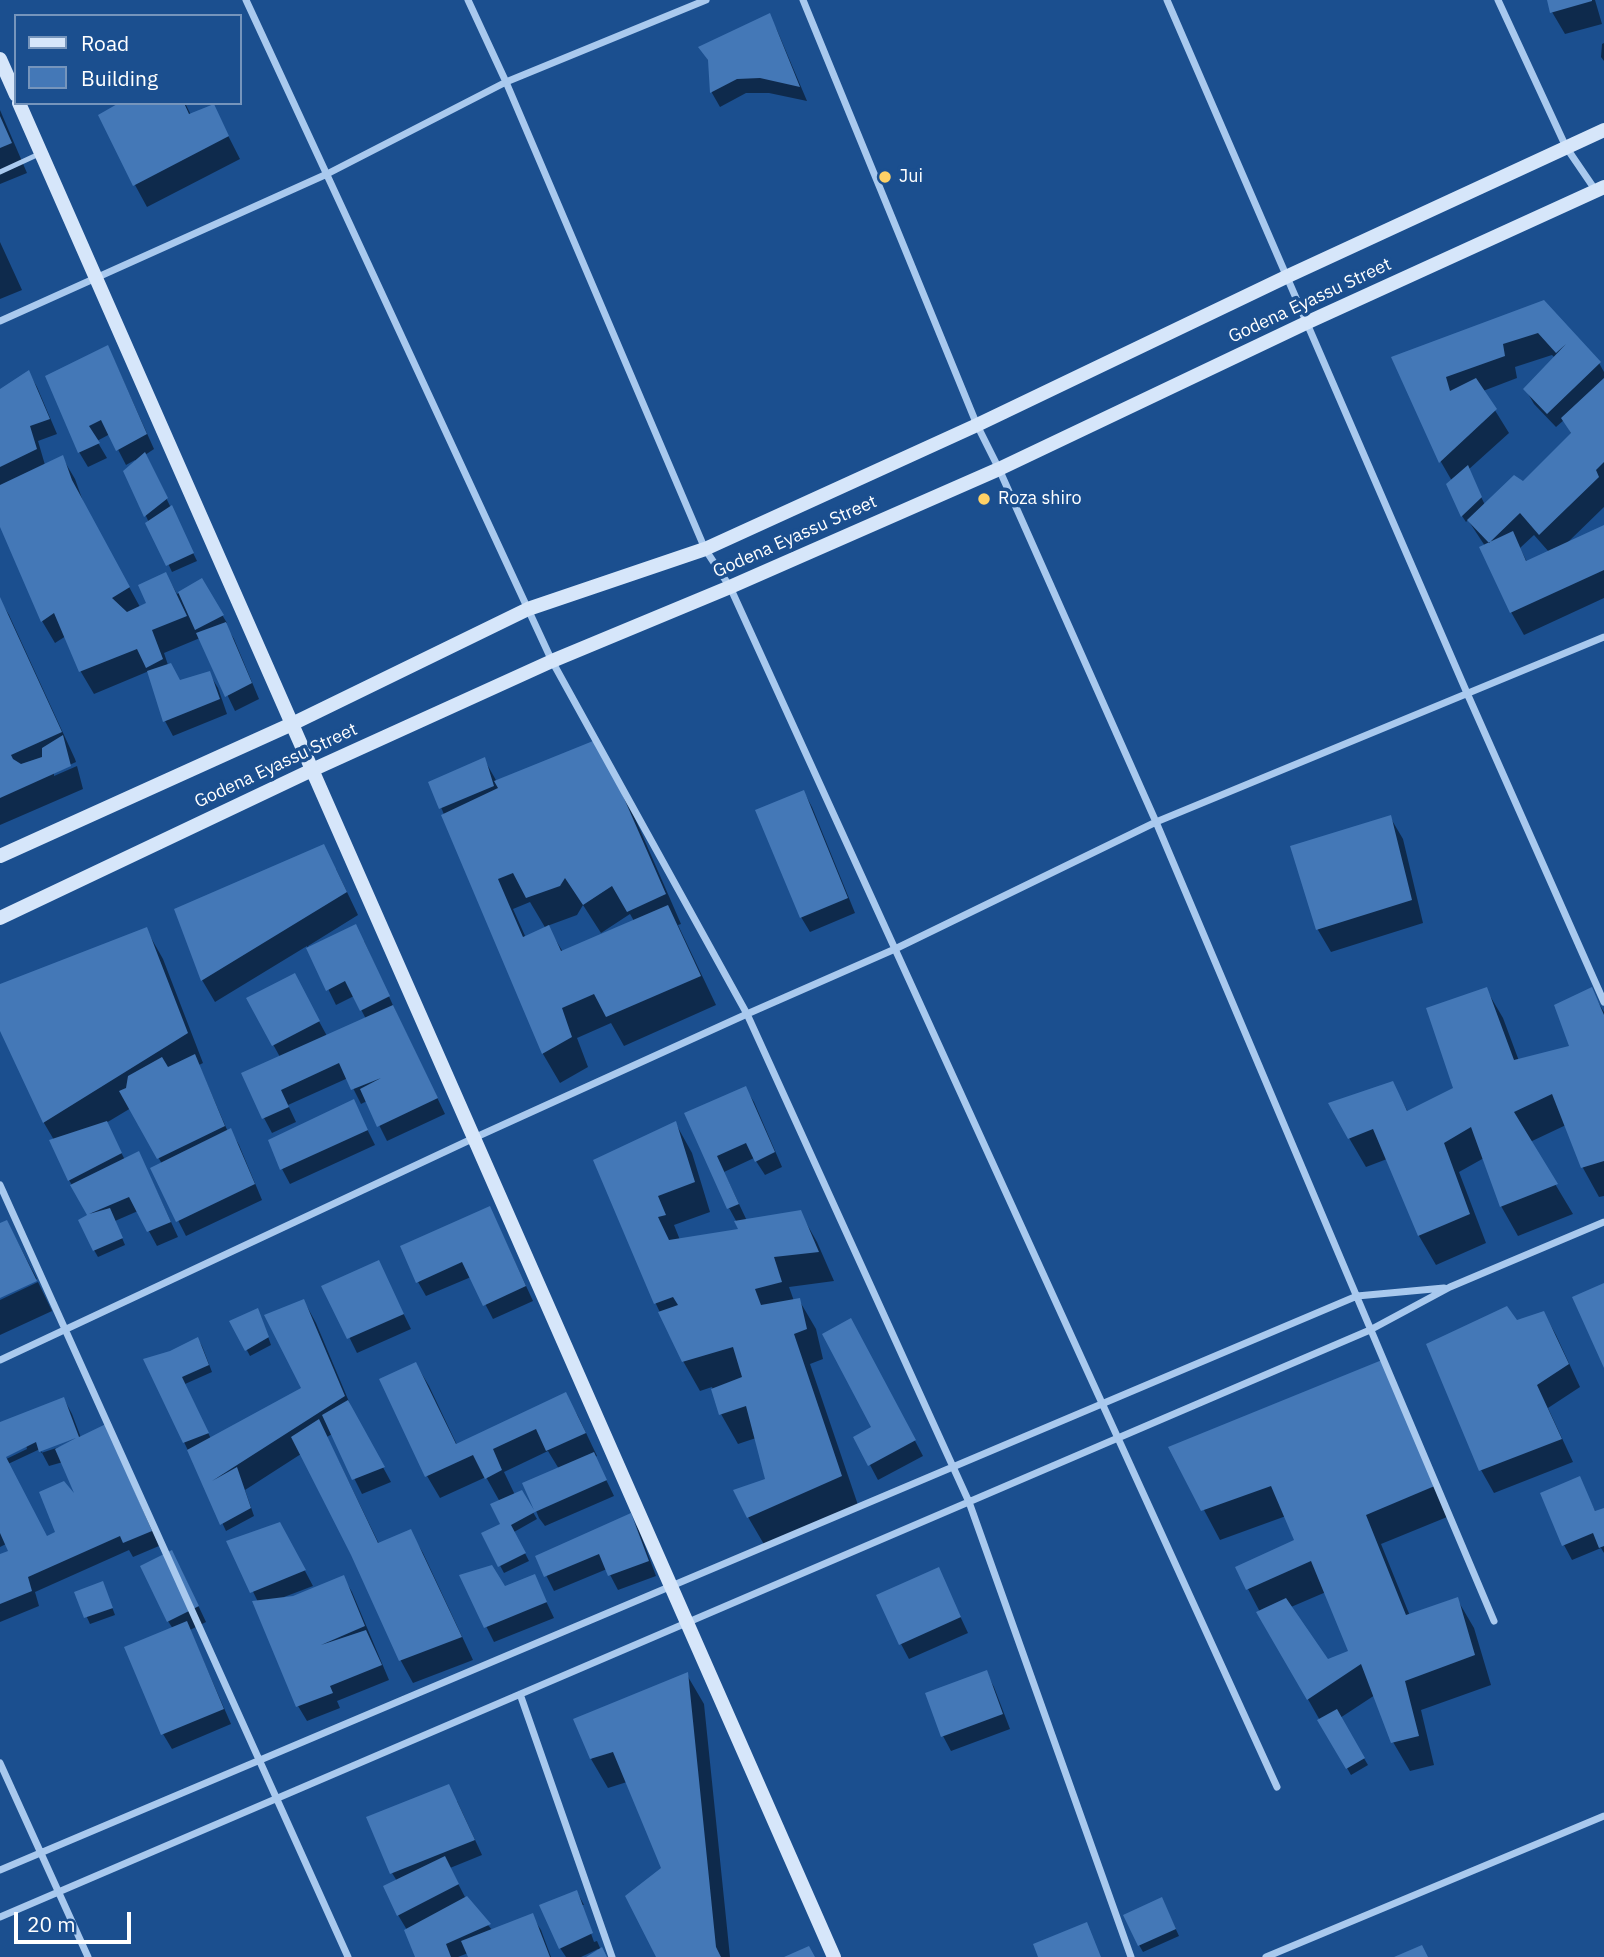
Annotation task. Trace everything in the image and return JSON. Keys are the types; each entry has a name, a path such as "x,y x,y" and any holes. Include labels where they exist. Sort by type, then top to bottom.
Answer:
{"street":[{"path":"246,0 552,661 747,1014 969,1502 1131,1957"},
{"path":"468,0 506,82 705,549 730,587 1277,1787"},
{"path":"0,321 327,174 506,82 706,0"},
{"path":"803,0 978,425 1157,822 1494,1621"},
{"path":"1167,0 1604,1002"},
{"path":"1498,0 1566,146 1600,189"},
{"path":"0,59 14,90"},
{"path":"20,105 834,1957"},
{"name":"Godena Eyassu Street","path":"0,856 292,724 528,609 705,549 978,425 1288,276 1604,130"},
{"name":"Godena Eyassu Street","path":"0,918 312,770 552,661 730,587 999,469 1306,323 1600,189"},
{"path":"0,1360 474,1138 895,949 1157,822 1604,638"},
{"path":"0,1185 348,1957"},
{"path":"0,1917 1370,1331 1450,1287 1604,1222"},
{"path":"0,1870 1357,1297 1450,1287"},
{"path":"520,1694 612,1957"},
{"path":"0,1763 88,1957"},
{"path":"1266,1957 1604,1816"}],"lane":[{"path":"0,172 41,153"}],"building":[{"path":"1547,0 1592,0 1592,1 1550,13"},
{"path":"770,13 800,87 760,78 737,79 710,93 708,60 698,47"},
{"path":"116,105 185,105 189,114 214,105 229,136 133,186 98,115"},
{"path":"0,116 12,143 0,148"},
{"path":"1544,300 1601,362 1547,414 1523,389 1566,344 1556,353 1538,333 1503,344 1505,356 1446,377 1450,391 1476,378 1497,409 1439,463 1391,357"},
{"path":"108,345 147,434 116,451 101,420 89,426 100,443 78,453 45,376"},
{"path":"29,370 50,419 30,426 37,449 0,467 0,389"},
{"path":"1604,378 1604,462 1596,470 1599,477 1539,535 1520,513 1489,543 1467,520 1514,475 1523,481 1571,433 1561,418"},
{"path":"145,452 168,498 144,517 123,471"},
{"path":"63,455 72,480 130,587 112,598 127,612 146,603 138,585 166,572 187,616 152,630 163,659 146,668 137,649 79,672 54,613 41,622 0,527 0,485"},
{"path":"1468,465 1482,497 1461,517 1446,484"},
{"path":"172,505 194,553 166,566 145,523"},
{"path":"1604,525 1604,570 1510,613 1479,547 1513,531 1526,561"},
{"path":"202,578 224,615 195,630 178,592"},
{"path":"0,597 62,732 11,755 21,764 42,757 42,748 63,735 71,766 0,798"},
{"path":"226,622 252,683 225,697 196,633"},
{"path":"171,663 180,680 210,671 220,699 163,722 147,671"},
{"path":"598,739 666,894 627,912 612,886 583,905 565,878 560,886 526,898 513,873 498,879 523,937 549,925 561,951 668,905 701,976 606,1017 594,994 562,1008 572,1037 542,1054 441,815 498,788 494,781"},
{"path":"485,757 494,786 439,809 428,782"},
{"path":"804,790 848,898 800,918 755,810"},
{"path":"1391,815 1412,900 1316,930 1290,846"},
{"path":"324,844 347,892 201,981 174,909"},
{"path":"356,924 390,996 360,1011 345,981 326,991 306,948"},
{"path":"147,927 188,1033 43,1123 0,1031 0,984"},
{"path":"295,973 320,1021 272,1046 246,998"},
{"path":"1487,987 1514,1060 1569,1046 1554,1005 1592,987 1604,1015 1604,1161 1581,1168 1552,1094 1514,1112 1558,1184 1500,1207 1471,1127 1444,1143 1470,1214 1418,1236 1373,1129 1348,1139 1328,1103 1393,1081 1407,1111 1453,1088 1426,1008"},
{"path":"393,1005 438,1098 377,1127 360,1089 381,1078 351,1090 339,1063 281,1090 289,1107 262,1119 241,1073"},
{"path":"195,1054 225,1126 157,1159 119,1091 126,1088 128,1076 162,1057 168,1067"},
{"path":"746,1086 775,1152 755,1162 746,1143 717,1156 739,1204 727,1209 684,1113"},
{"path":"354,1099 368,1130 280,1170 268,1140"},
{"path":"107,1121 122,1153 68,1181 49,1140"},
{"path":"676,1121 695,1182 658,1196 666,1215 658,1217 669,1240 738,1229 734,1221 801,1210 819,1252 774,1257 782,1282 755,1289 761,1305 800,1298 807,1329 794,1334 842,1476 747,1518 733,1490 765,1479 746,1406 719,1415 711,1389 742,1377 733,1347 682,1362 658,1312 678,1305 673,1297 654,1304 593,1160"},
{"path":"231,1128 255,1184 176,1222 150,1168"},
{"path":"139,1151 171,1222 147,1232 129,1197 89,1214 110,1208 123,1238 93,1251 78,1220 87,1215 70,1185"},
{"path":"490,1206 526,1286 483,1306 462,1262 416,1283 400,1246"},
{"path":"7,1220 37,1281 0,1298 0,1223"},
{"path":"379,1260 404,1314 347,1339 321,1286"},
{"path":"1604,1283 1604,1368 1572,1297"},
{"path":"304,1299 345,1396 212,1481 237,1467 251,1508 220,1525 187,1450 301,1388 264,1315"},
{"path":"1507,1306 1517,1320 1544,1311 1569,1364 1537,1385 1562,1439 1479,1471 1426,1344"},
{"path":"258,1308 269,1337 245,1351 229,1321"},
{"path":"851,1318 916,1440 868,1466 853,1437 871,1427 822,1334"},
{"path":"198,1337 209,1365 182,1377 209,1433 183,1443 143,1359 170,1351"},
{"path":"1382,1360 1437,1485 1366,1515 1406,1615 1458,1597 1475,1655 1405,1681 1419,1736 1391,1743 1361,1664 1307,1700 1256,1612 1286,1598 1328,1659 1348,1651 1311,1561 1246,1590 1235,1567 1294,1540 1271,1486 1201,1511 1168,1447"},
{"path":"416,1362 456,1444 566,1392 586,1433 546,1451 536,1429 493,1449 502,1470 485,1479 473,1455 425,1477 379,1379"},
{"path":"64,1397 79,1437 110,1422 126,1471 152,1531 123,1543 120,1536 28,1577 32,1591 0,1604 0,1554 8,1551 0,1533 0,1422","holes":["76,1438 55,1449 74,1493 64,1481 39,1492 55,1532 47,1536 6,1457 36,1442 39,1452"]},
{"path":"348,1400 385,1467 352,1480 322,1415"},
{"path":"319,1419 378,1543 411,1529 462,1637 399,1661 351,1555 291,1437"},
{"path":"594,1452 607,1480 511,1525 526,1553 498,1567 481,1533 500,1524 490,1504 522,1490 534,1510 522,1483"},
{"path":"1580,1476 1595,1511 1604,1508 1604,1546 1599,1548 1593,1533 1562,1546 1540,1493"},
{"path":"631,1513 649,1561 608,1576 599,1554 544,1577 535,1556"},
{"path":"280,1522 306,1570 250,1593 226,1541"},
{"path":"172,1550 199,1606 167,1622 140,1566"},
{"path":"492,1565 505,1586 535,1574 547,1602 484,1628 459,1575"},
{"path":"939,1567 961,1617 899,1645 876,1595"},
{"path":"344,1575 365,1626 321,1645 366,1630 382,1665 330,1686 333,1693 296,1707 252,1601 293,1596"},
{"path":"103,1581 113,1608 84,1618 74,1592"},
{"path":"187,1621 224,1709 161,1735 124,1647"},
{"path":"987,1670 1003,1714 941,1737 925,1693"},
{"path":"688,1672 716,1947 721,1957 656,1957 625,1896 661,1868 613,1752 590,1759 573,1719"},
{"path":"1337,1709 1365,1758 1346,1769 1317,1720"},
{"path":"449,1784 475,1840 390,1874 366,1817"},
{"path":"445,1856 459,1884 397,1916 383,1886"},
{"path":"577,1890 593,1933 559,1949 539,1905"},
{"path":"467,1896 491,1924 446,1944 451,1957 415,1957 404,1930"},
{"path":"1162,1897 1176,1929 1138,1946 1123,1915"},
{"path":"533,1913 550,1957 468,1957 461,1941"},
{"path":"1087,1922 1101,1957 1038,1957 1033,1944"},
{"path":"1422,1945 1428,1957 1394,1957"},
{"path":"809,1946 815,1957 784,1957"},
{"path":"602,1947 607,1957 586,1957"}],"place":[{"name":"Jui","path":"885,177"},
{"name":"Roza shiro","path":"984,499"}]}
